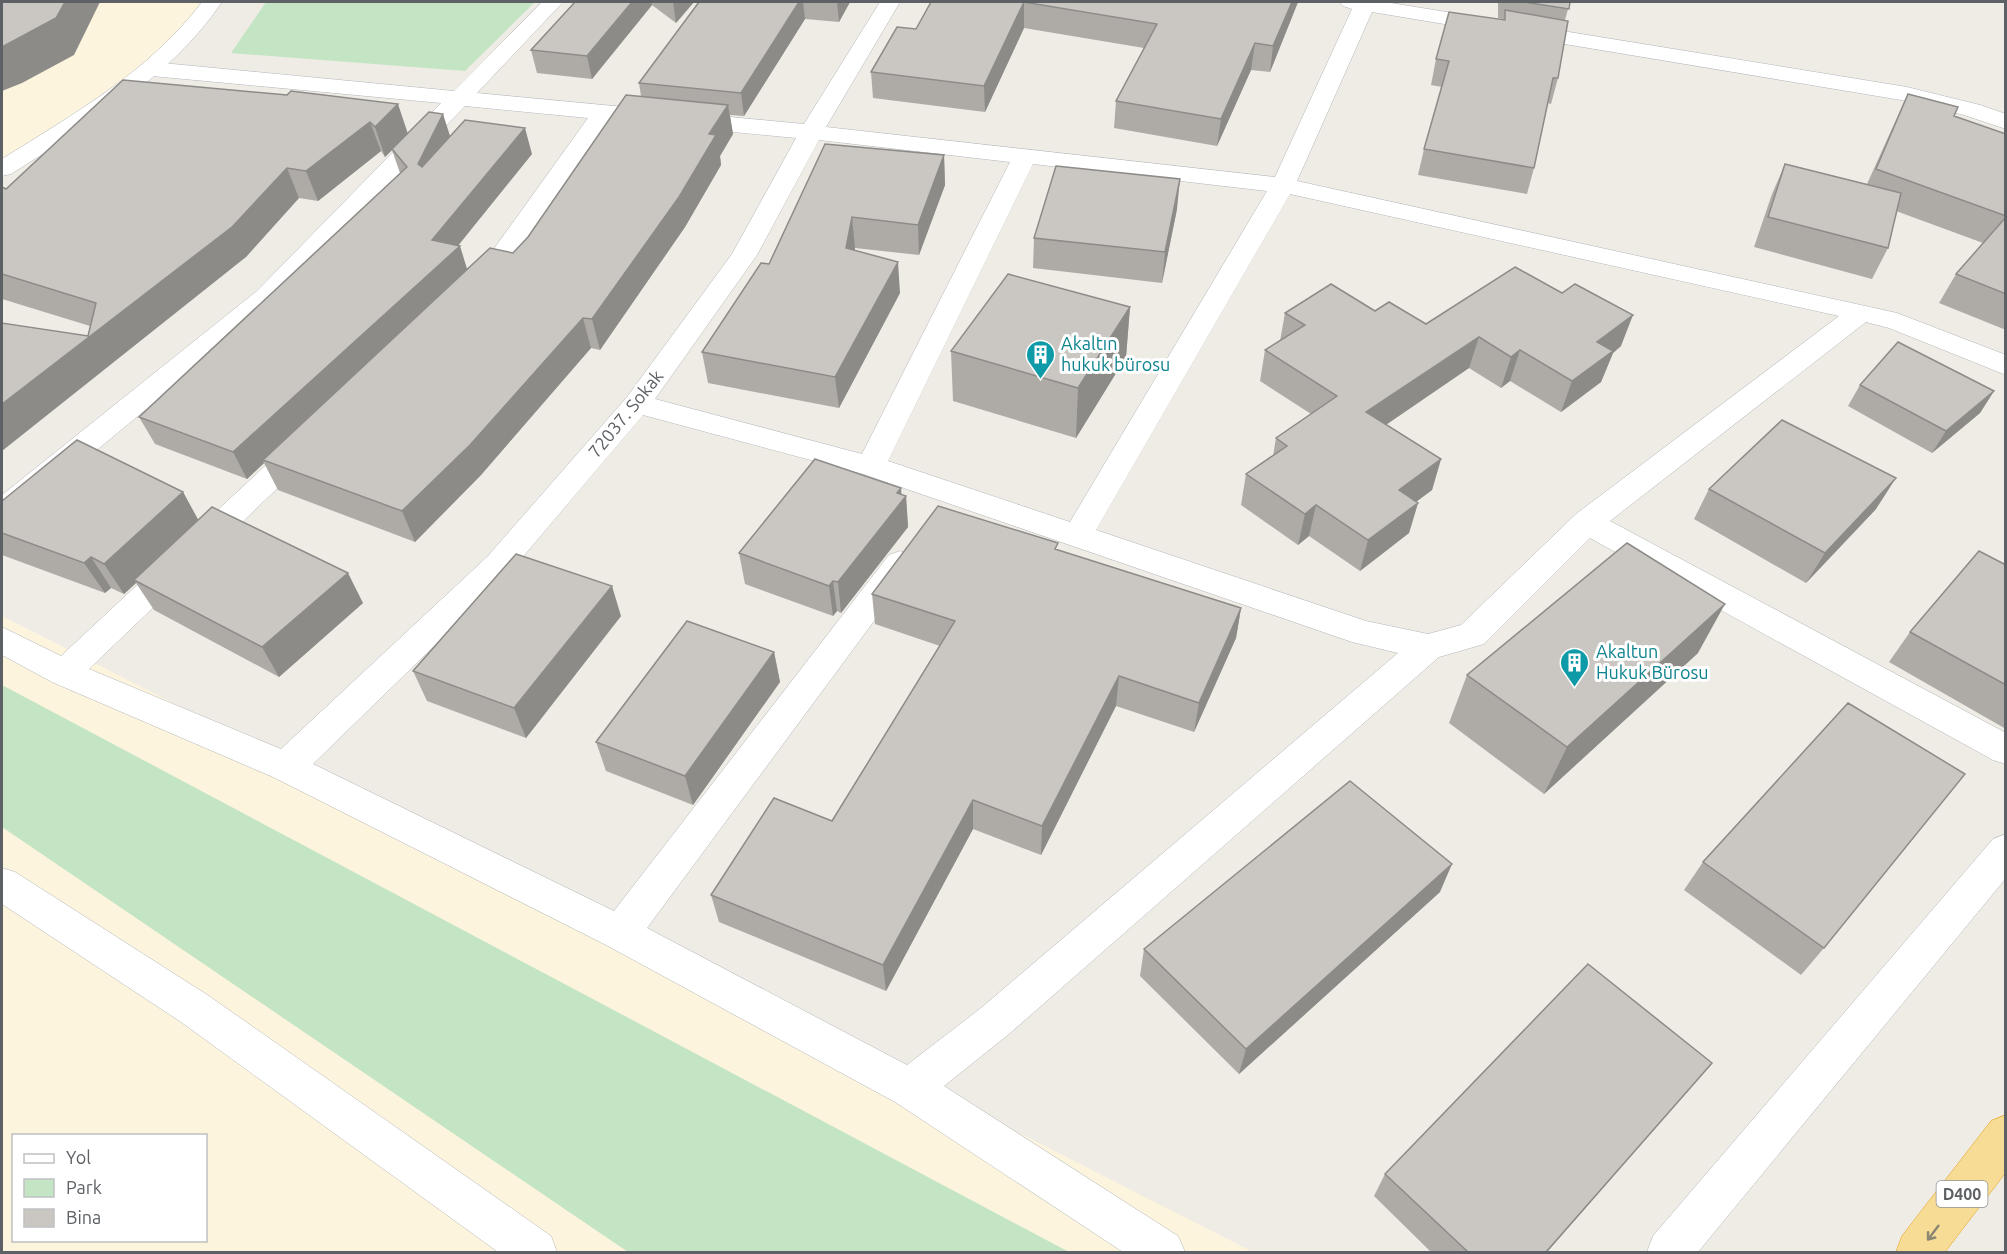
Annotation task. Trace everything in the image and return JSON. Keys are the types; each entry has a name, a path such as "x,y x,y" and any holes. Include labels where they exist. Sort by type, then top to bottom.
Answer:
{"highway":[{"name":"D400","path":"1918,1252 2006,1136"}],"street":[{"path":"2,169 136,83 174,48 212,2"},
{"path":"2,511 266,297 553,2"},
{"name":"72037. Sokak","path":"286,767 499,564 637,404 744,255 811,132 890,2"},
{"path":"1077,536 1283,185 1361,2 1907,94 1972,110 2006,123"},
{"path":"152,69 458,98 619,107 811,132 1283,185 1897,321 2006,366"},
{"path":"454,304 497,263 619,107"},
{"path":"2,153 79,119"},
{"path":"871,466 1025,156"},
{"path":"910,1088 995,1021 1428,647 1472,635 1587,522 1861,314"},
{"path":"637,404 871,466 951,495 1364,633 1428,647"},
{"path":"64,673 324,427"},
{"path":"620,933 951,495"},
{"path":"1587,522 2006,750"},
{"path":"2,640 64,673 286,767 620,933 910,1088 1162,1252"},
{"path":"1669,1252 2006,850"},
{"path":"2,884 195,1009 535,1252"}],"shaded area":[{"path":"2,2 208,2 186,36 2,163"},
{"path":"2,616 1253,1252 2,1252"}],"green space":[{"path":"266,2 535,2 465,71 231,53"},
{"path":"2,685 1069,1252 628,1252 2,827"}],"building":[{"path":"2,2 65,2 56,18 2,47"},
{"path":"575,2 632,2 587,56 531,50"},
{"path":"699,2 799,2 741,93 639,83"},
{"path":"931,2 1024,2 984,86 871,72 897,27 916,29"},
{"path":"1024,2 1292,2 1273,46 1255,43 1221,119 1116,101 1157,24"},
{"path":"1524,2 1570,2 1569,9"},
{"path":"1505,10 1568,21 1558,78 1553,78 1534,168 1424,149 1449,61 1436,59 1449,12 1505,20"},
{"path":"123,80 287,95 291,91 398,104 375,127 370,122 306,171 287,168 232,227 2,404 2,323 88,336 96,303 2,274 2,187 6,189"},
{"path":"1908,94 1958,107 1954,116 2006,134 2006,216 1876,169"},
{"path":"626,95 728,105 709,134 716,135 679,197 592,319 583,318 470,445 402,511 263,460 490,248 513,253 528,237"},
{"path":"429,112 443,114 418,164 422,167 465,120 525,128 432,240 460,246 233,452 139,417 407,167 392,149"},
{"path":"825,144 944,155 918,225 852,217 846,248 898,262 835,377 702,352 761,263 769,264"},
{"path":"1785,164 1901,193 1888,248 1768,217"},
{"path":"1056,166 1180,179 1165,252 1034,238"},
{"path":"2006,217 2006,294 1956,274"},
{"path":"1515,267 1562,293 1575,284 1633,315 1597,342 1613,351 1572,381 1520,350 1511,357 1479,337 1366,412 1441,459 1399,490 1418,503 1368,540 1316,505 1305,514 1246,474 1287,446 1276,438 1337,396 1265,350 1305,325 1285,313 1331,284 1375,311 1389,302 1426,324"},
{"path":"1008,274 1130,307 1078,388 951,351"},
{"path":"1898,342 1994,391 1946,431 1860,385"},
{"path":"1782,420 1896,478 1825,553 1709,489"},
{"path":"77,440 183,492 104,564 91,557 84,563 2,533 2,501"},
{"path":"815,459 901,488 897,493 906,496 838,582 833,581 829,586 739,553"},
{"path":"938,506 1058,543 1055,549 1241,608 1199,703 1119,676 1042,826 973,800 883,965 711,895 774,798 832,821 955,621 872,594"},
{"path":"212,507 348,573 262,647 134,580"},
{"path":"1627,543 1725,604 1567,747 1467,675"},
{"path":"1979,551 2006,565 2006,685 1910,632"},
{"path":"516,554 612,586 514,708 413,671"},
{"path":"687,621 774,652 685,776 596,742"},
{"path":"1848,703 1965,774 1824,948 1703,862"},
{"path":"1350,781 1452,864 1246,1049 1144,949"},
{"path":"1588,964 1712,1063 1546,1252 1468,1252 1385,1174"}],"place":[{"name":"Akaltın hukuk bürosu","path":"1040,380"},
{"name":"Akaltun Hukuk Bürosu","path":"1575,688"}]}
